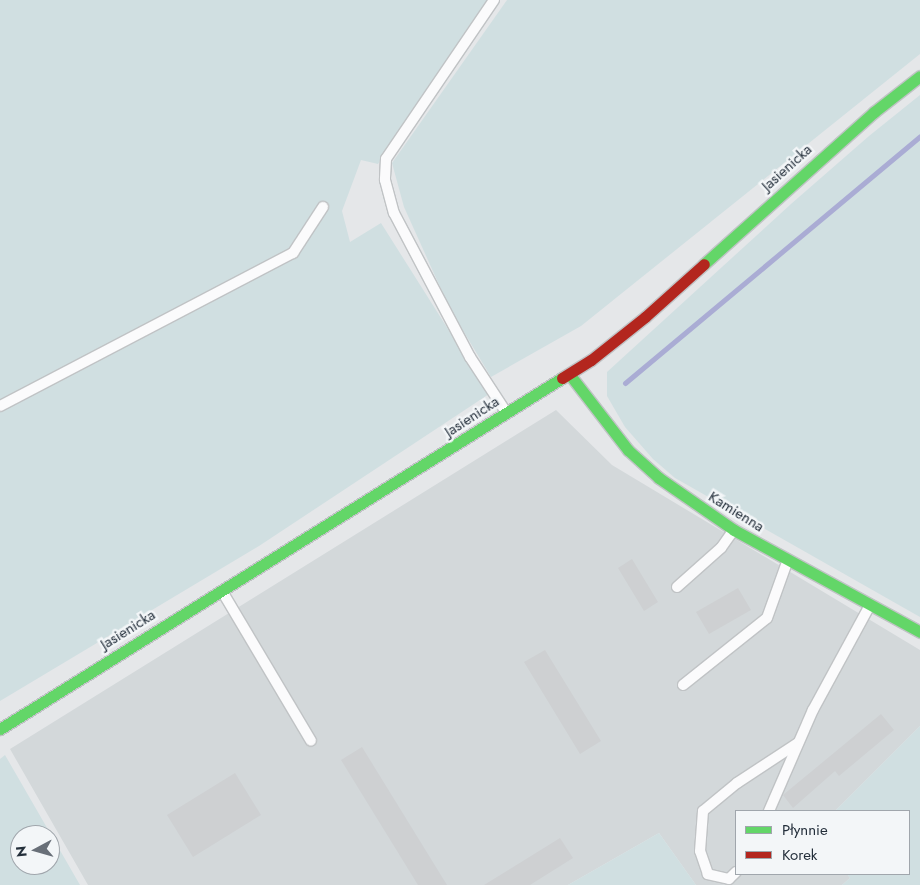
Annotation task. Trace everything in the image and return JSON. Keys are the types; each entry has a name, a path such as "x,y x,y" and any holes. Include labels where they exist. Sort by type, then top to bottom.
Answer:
{"main road":[{"name":"Jasienicka","path":"0,729 570,375 645,317 822,157 920,76"},
{"name":"Kamienna","path":"570,375 628,450 659,478 734,530 920,632"}],"lane":[{"path":"494,0 386,159 385,180 394,213 470,357 507,413"},
{"path":"0,406 293,253 323,207"},
{"path":"678,587 721,548 734,530"},
{"path":"683,685 767,618 788,561"},
{"path":"221,590 311,741"},
{"path":"769,810 812,710 871,604"},
{"path":"735,873 729,879 708,874 700,851 703,811 737,782 799,742"}],"shaded area":[{"path":"0,0 488,0 378,164 361,160 342,211 350,242 381,223 489,394 259,546 0,701"},
{"path":"507,0 920,0 920,54 581,326 491,377 450,309 404,207 392,163"},
{"path":"920,95 920,617 675,478 653,459 625,427 607,396 607,372 791,204 869,136"},
{"path":"556,410 612,465 920,650 920,726 836,810 735,810 735,875 848,875 850,878 842,885 696,885 659,833 568,885 88,885 60,836 60,825 54,825 10,749"},
{"path":"920,726 920,885 842,885 850,878 848,875 910,875 910,810 836,810"},
{"path":"5,755 45,825 10,825 10,875 60,875 60,850 80,885 0,885 0,759"},
{"path":"659,833 696,885 568,885"}],"building":[{"path":"632,559 658,602 644,611 618,568"},
{"path":"738,588 751,610 709,634 696,612"},
{"path":"545,650 601,741 580,754 524,662"},
{"path":"881,714 894,730 839,776 835,771 793,808 783,795"},
{"path":"362,747 447,885 418,885 341,760"},
{"path":"235,773 261,815 193,857 167,815"},
{"path":"560,838 573,858 530,885 484,885"}],"waterway":[{"path":"625,383 920,136"}],"traffic: fast":[{"path":"704,264 874,112 920,76"},
{"path":"570,375 628,450 659,478 734,530 920,632"},
{"path":"0,729 562,378"}],"traffic: jam":[{"path":"562,378 591,360 645,317 704,264"}]}
